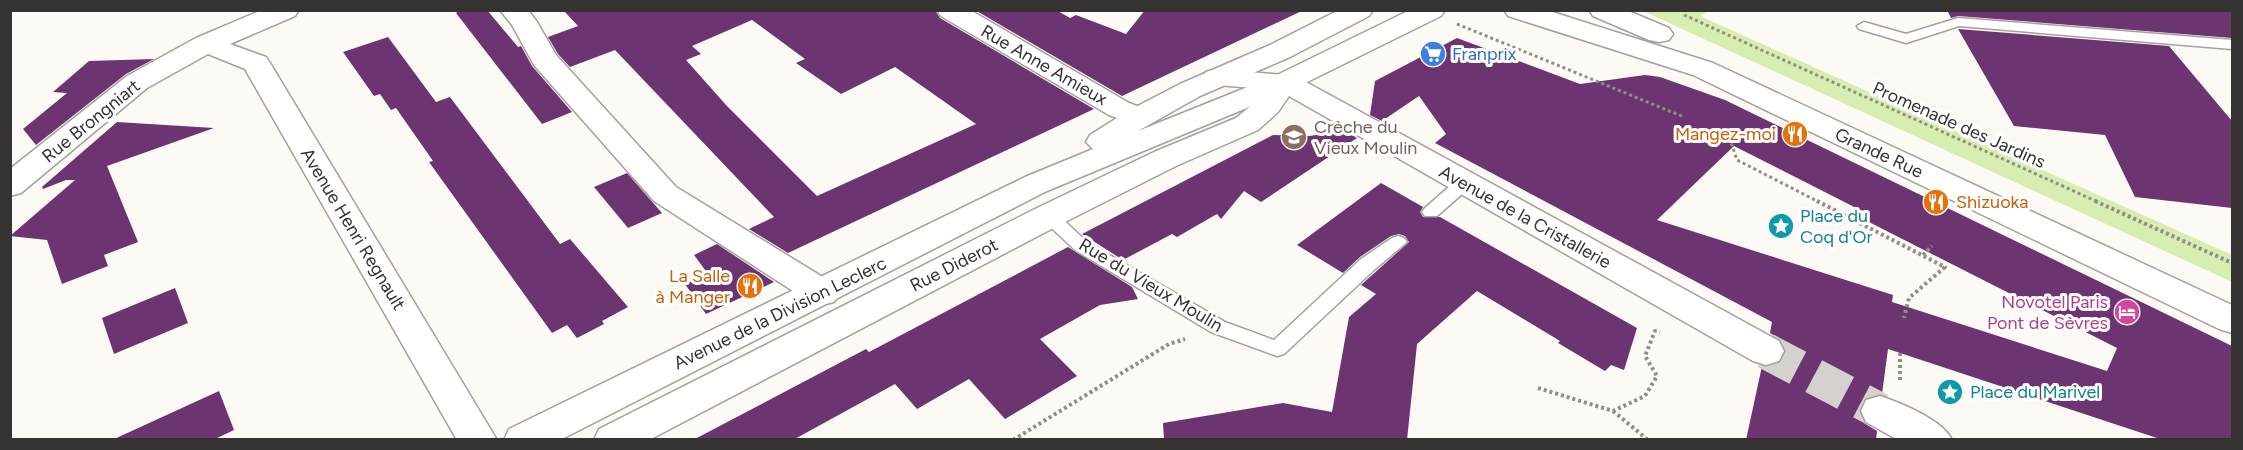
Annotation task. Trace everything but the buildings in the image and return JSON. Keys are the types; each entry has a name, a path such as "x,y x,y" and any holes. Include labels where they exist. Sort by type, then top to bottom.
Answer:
{"street":[{"name":"Rue Brongniart","path":"10,186 137,82 206,44 286,10"},
{"path":"513,10 524,22 544,59 665,194 822,293"},
{"name":"Rue Anne Amieux","path":"950,10 1119,109 1140,117"},
{"name":"Avenue de la Division Leclerc","path":"1036,184 1140,117 1216,78 1282,67 1360,10"},
{"name":"Grande Rue","path":"1516,10 1702,69 2232,320"},
{"name":"Grande Rue","path":"1602,10 1706,52 2232,298"},
{"name":"Avenue de la Division Leclerc","path":"523,440 822,293 1036,184 1282,67 1430,11"},
{"name":"Avenue Henri Regnault","path":"206,44 256,63 478,440"},
{"name":"Avenue de la Cristallerie","path":"1282,67 1464,183 1766,351"},
{"name":"Rue Diderot","path":"613,440 1049,216 1165,159 1247,124 1268,106 1282,67"},
{"path":"1880,411 1933,440"}],"lane":[{"path":"1864,26 1906,39 1958,22 2232,45"},
{"path":"1431,212 1464,183"},
{"name":"Rue du Vieux Moulin","path":"1049,216 1081,246 1218,327 1277,349 1368,264 1398,242"}],"path":[{"name":"Promenade des Jardins","path":"1675,10 2232,263"},
{"path":"1430,11 1684,117"},
{"path":"1718,131 1732,145 1737,160 1945,267 1909,298 1904,318"},
{"path":"1923,255 1932,246"},
{"path":"1013,440 1168,344 1218,327"},
{"path":"1613,411 1645,396 1657,376 1645,356 1655,331 1665,334"},
{"path":"1538,388 1613,411 1648,440"}],"green space":[{"path":"1643,11 1708,11 1700,16 2232,255 2232,282"}],"tunnel":[{"path":"1766,351 1880,411"}],"place":[{"name":"Franprix","path":"1433,54"},
{"name":"Mangez-moi","path":"1795,134"},
{"name":"Crèche du Vieux Moulin","path":"1294,137"},
{"name":"Shizuoka","path":"1936,202"},
{"name":"Place du Coq d'Or","path":"1781,226"},
{"name":"La Salle à Manger","path":"750,286"},
{"name":"Novotel Paris Pont de Sèvres","path":"2127,312"},
{"name":"Place du Marivel","path":"1950,392"}]}
